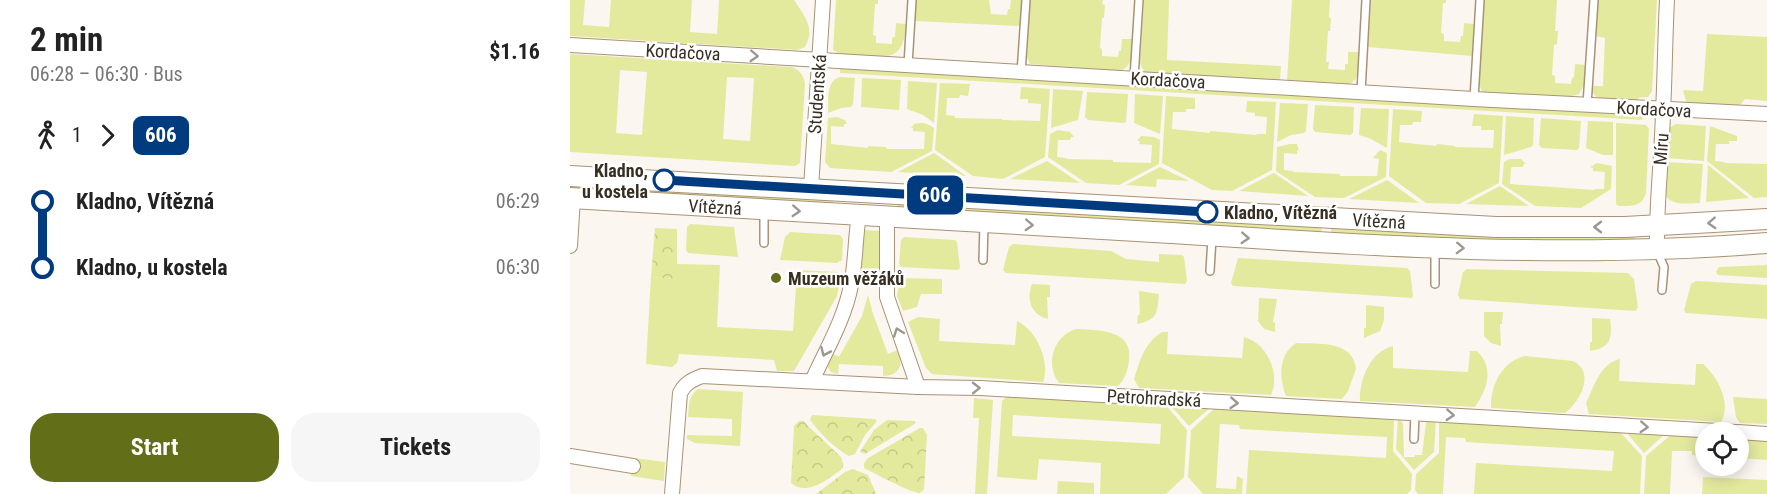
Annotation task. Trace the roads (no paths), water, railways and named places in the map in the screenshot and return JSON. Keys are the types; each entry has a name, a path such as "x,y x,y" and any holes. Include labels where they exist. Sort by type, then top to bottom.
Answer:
{"main road":[{"name":"Vítězná","path":"570,176 1485,226 1657,226 1767,219"},
{"path":"859,215 860,191"},
{"path":"886,192 887,217"},
{"name":"Vítězná","path":"572,198 1435,248 1554,252 1657,250 1767,243"}],"street":[{"name":"Studentská","path":"811,188 823,0"},
{"name":"Míru","path":"1657,226 1664,110 1662,93 1667,0"},
{"name":"Kordačova","path":"570,45 1021,73 1767,114"},
{"path":"570,246 572,198"},
{"path":"812,381 848,300 852,284 859,215"},
{"path":"887,217 887,297 918,387"},
{"path":"1657,226 1657,250"},
{"name":"Petrohradská","path":"672,494 678,403 683,386 690,380 702,376 980,388 1695,430"},
{"name":"Petrohradská","path":"1749,433 1767,434"},
{"path":"570,456 633,466"}],"lane":[{"path":"908,65 912,0"},
{"path":"1021,73 1026,0"},
{"path":"1134,78 1139,0"},
{"path":"1361,92 1366,0"},
{"path":"1474,99 1480,0"},
{"path":"1587,105 1594,0"},
{"path":"764,210 764,243"},
{"path":"983,260 984,222"},
{"path":"1210,271 1212,236"},
{"path":"1435,248 1435,284"},
{"path":"1657,250 1664,267 1662,290"},
{"path":"1413,439 1415,413"}],"place":[{"name":"Kladno, u kostela","path":"664,180"},
{"name":"Kladno, Vítězná","path":"1207,212"},
{"name":"Muzeum věžáků","path":"776,278"}]}
